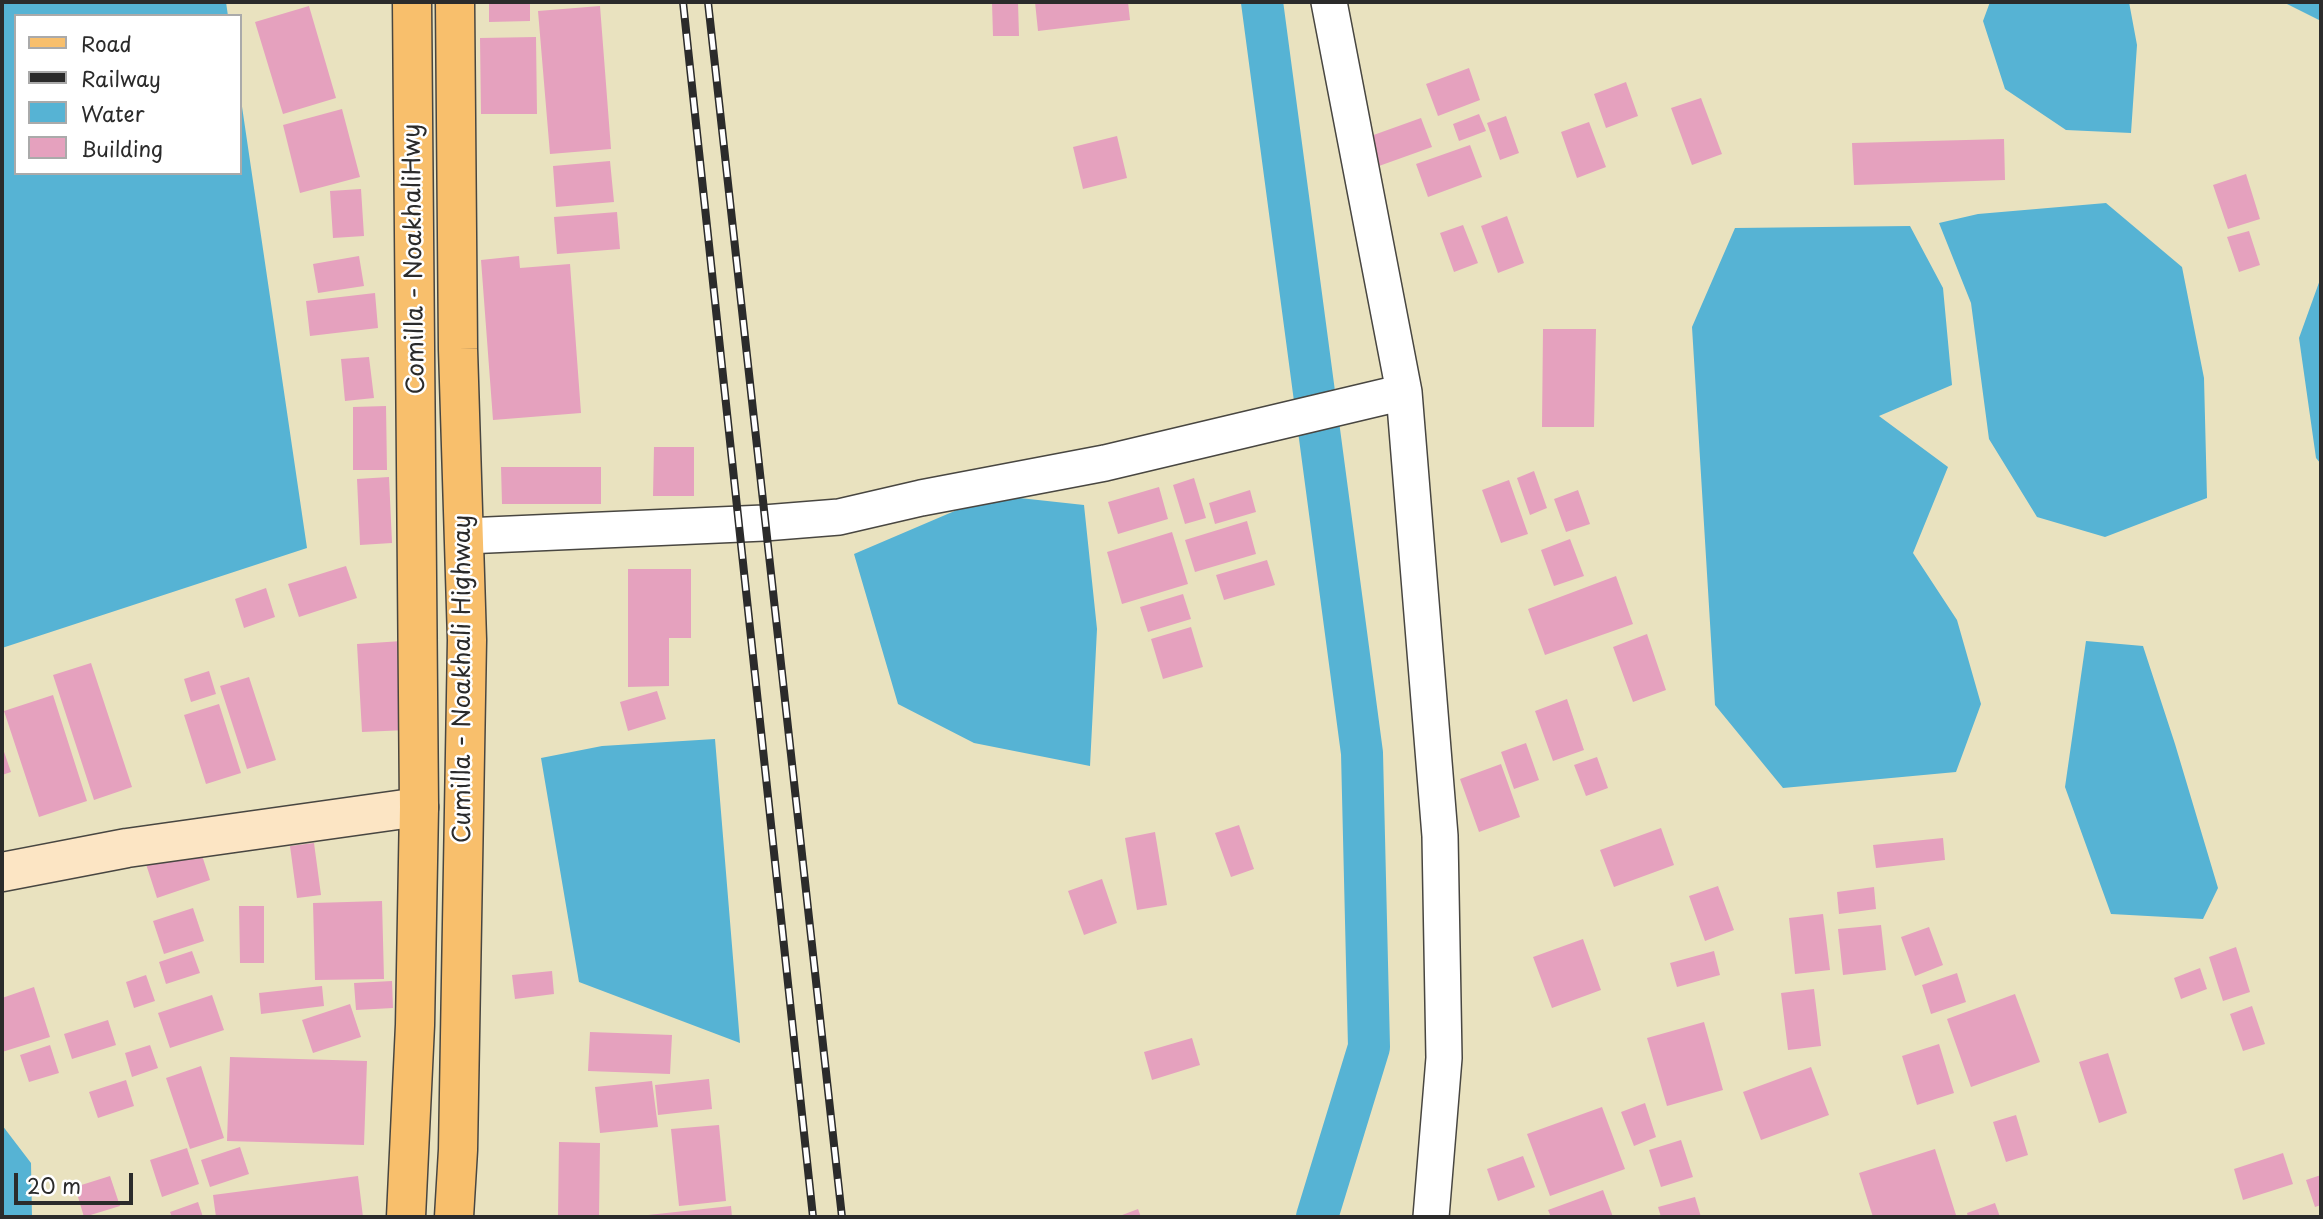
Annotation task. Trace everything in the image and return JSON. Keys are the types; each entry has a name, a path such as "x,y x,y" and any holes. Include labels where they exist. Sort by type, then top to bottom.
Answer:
{"main road":[{"name":"Comilla - NoakhaliHwy","path":"412,2 419,807"},
{"name":"Cumilla - Noakhali Highway","path":"454,2 458,349 467,640 458,1136 454,1217"},
{"name":"Cumilla - Noakhali Highway","path":"406,1217 415,1025 419,807"},
{"path":"2,872 127,848 419,807"}],"street":[{"path":"1329,2 1396,395 1440,836 1444,1058 1431,1217"},
{"path":"465,537 839,517 921,498 1105,463 1396,395"}],"water":[{"path":"2,2 226,2 228,14 14,14 14,175 242,175 242,107 307,548 2,648"},
{"path":"1990,2 2129,2 2137,45 2131,133 2066,130 2005,89 1983,21"},
{"path":"2283,2 2321,2 2321,21"},
{"path":"2106,203 2182,267 2204,378 2207,498 2105,537 2037,517 1989,439 1971,303 1939,223 1978,214"},
{"path":"1910,226 1943,288 1952,385 1879,416 1948,467 1913,553 1957,620 1981,704 1956,772 1783,788 1715,705 1692,327 1735,228"},
{"path":"2321,277 2321,464 2316,458 2299,338"},
{"path":"992,495 1084,505 1097,629 1090,766 974,743 898,704 854,554"},
{"path":"2086,641 2143,646 2218,888 2203,919 2111,914 2065,787"},
{"path":"715,739 740,1043 579,982 541,758 602,746"},
{"path":"2,1125 31,1163 32,1217 2,1217"}],"building":[{"path":"489,2 530,2 530,21 489,22"},
{"path":"992,2 1018,2 1019,36 993,36"},
{"path":"1035,2 1128,2 1130,20 1038,31"},
{"path":"309,6 336,98 283,114 255,22"},
{"path":"600,6 611,149 550,154 538,11"},
{"path":"536,37 537,114 481,114 480,38"},
{"path":"1469,68 1480,100 1438,116 1426,84"},
{"path":"1626,82 1638,116 1606,128 1594,94"},
{"path":"1701,98 1722,154 1692,165 1671,108"},
{"path":"342,109 360,177 300,193 283,125"},
{"path":"1479,114 1486,131 1459,141 1453,124"},
{"path":"1506,116 1519,153 1500,160 1487,123"},
{"path":"1421,118 1432,147 1379,166 1368,137"},
{"path":"1589,122 1606,167 1577,178 1561,132"},
{"path":"1117,136 1127,178 1083,189 1073,147"},
{"path":"2004,139 2005,180 1854,185 1852,143"},
{"path":"1470,145 1482,177 1428,197 1416,164"},
{"path":"610,161 614,202 556,207 553,166"},
{"path":"2246,174 2260,219 2228,229 2213,185"},
{"path":"361,189 364,236 333,238 330,191"},
{"path":"617,212 620,249 557,254 554,217"},
{"path":"1507,216 1524,263 1498,273 1481,226"},
{"path":"1463,225 1478,263 1454,272 1440,233"},
{"path":"2249,231 2260,265 2239,272 2227,237"},
{"path":"359,256 364,286 318,293 313,264"},
{"path":"519,256 520,268 570,264 581,413 493,420 481,260"},
{"path":"375,293 378,328 310,336 306,301"},
{"path":"1543,329 1596,329 1594,427 1542,427"},
{"path":"369,357 374,398 345,401 341,359"},
{"path":"386,406 387,470 353,470 353,407"},
{"path":"654,447 694,447 694,496 653,496"},
{"path":"501,467 601,467 601,504 502,504"},
{"path":"1534,471 1547,508 1530,515 1517,478"},
{"path":"389,477 392,543 360,545 357,479"},
{"path":"1194,478 1206,518 1185,524 1173,485"},
{"path":"1509,480 1528,534 1501,543 1482,490"},
{"path":"1159,487 1168,519 1118,534 1108,502"},
{"path":"1250,490 1256,512 1215,524 1209,503"},
{"path":"1578,490 1590,524 1566,532 1554,499"},
{"path":"1247,521 1256,554 1195,572 1185,540"},
{"path":"1172,532 1188,584 1122,604 1107,552"},
{"path":"1570,539 1584,576 1554,586 1541,550"},
{"path":"1267,560 1275,585 1224,600 1216,575"},
{"path":"346,566 357,598 299,617 288,584"},
{"path":"628,569 691,569 691,638 669,638 669,686 628,687"},
{"path":"1616,576 1633,624 1545,655 1528,609"},
{"path":"266,588 275,617 244,628 235,599"},
{"path":"1183,594 1191,619 1148,632 1140,607"},
{"path":"1191,627 1203,667 1163,679 1151,639"},
{"path":"1647,634 1666,690 1633,702 1613,647"},
{"path":"402,641 407,730 362,732 357,644"},
{"path":"91,663 132,787 94,800 53,675"},
{"path":"209,671 216,694 191,702 184,679"},
{"path":"249,677 276,760 247,769 220,686"},
{"path":"657,691 666,719 628,731 620,702"},
{"path":"53,695 87,801 39,817 4,711"},
{"path":"1567,699 1584,750 1553,761 1535,711"},
{"path":"219,704 241,773 206,784 184,715"},
{"path":"1526,743 1539,780 1514,789 1501,752"},
{"path":"2,746 11,772 2,775"},
{"path":"1597,757 1608,788 1586,796 1574,765"},
{"path":"1501,764 1520,817 1479,832 1460,779"},
{"path":"1239,825 1254,869 1231,877 1215,833"},
{"path":"1661,828 1674,865 1614,887 1600,850"},
{"path":"1155,832 1167,905 1137,910 1125,838"},
{"path":"1943,838 1945,860 1876,868 1873,845"},
{"path":"198,843 210,880 157,898 145,861"},
{"path":"314,843 321,895 297,898 290,846"},
{"path":"1102,879 1117,923 1084,935 1068,891"},
{"path":"1718,886 1734,930 1705,941 1689,896"},
{"path":"1874,887 1876,909 1839,914 1837,892"},
{"path":"382,901 384,979 315,980 313,903"},
{"path":"239,906 264,906 264,963 240,963"},
{"path":"193,908 204,941 164,954 153,921"},
{"path":"1823,914 1830,970 1795,974 1789,918"},
{"path":"1881,925 1886,970 1843,975 1838,929"},
{"path":"1929,927 1943,965 1915,976 1901,937"},
{"path":"1583,939 1601,990 1552,1008 1533,957"},
{"path":"2236,947 2250,992 2223,1001 2209,957"},
{"path":"192,951 200,973 166,984 159,962"},
{"path":"1714,951 1720,975 1677,987 1670,963"},
{"path":"2200,968 2207,989 2181,999 2174,978"},
{"path":"552,971 554,994 515,999 512,975"},
{"path":"1957,973 1966,1002 1931,1014 1922,985"},
{"path":"146,975 155,1001 134,1008 126,982"},
{"path":"392,981 393,1008 356,1010 354,983"},
{"path":"322,986 324,1006 261,1014 259,993"},
{"path":"34,987 50,1037 2,1052 2,998"},
{"path":"1814,989 1821,1046 1788,1050 1781,993"},
{"path":"2015,994 2040,1062 1971,1087 1947,1019"},
{"path":"212,995 224,1030 170,1048 158,1013"},
{"path":"350,1004 361,1037 313,1053 302,1020"},
{"path":"2252,1006 2265,1044 2243,1051 2230,1014"},
{"path":"108,1020 116,1045 72,1059 64,1034"},
{"path":"1704,1022 1723,1090 1667,1106 1647,1038"},
{"path":"590,1032 672,1035 670,1074 588,1071"},
{"path":"1192,1038 1200,1065 1152,1080 1144,1052"},
{"path":"1939,1044 1954,1093 1917,1105 1902,1056"},
{"path":"50,1045 59,1073 29,1082 20,1055"},
{"path":"150,1045 158,1068 132,1077 125,1053"},
{"path":"2108,1053 2127,1113 2099,1123 2079,1062"},
{"path":"230,1057 367,1061 364,1145 227,1141"},
{"path":"201,1066 224,1138 190,1149 166,1078"},
{"path":"1811,1067 1829,1115 1761,1140 1743,1092"},
{"path":"709,1079 712,1109 658,1115 655,1085"},
{"path":"126,1080 134,1106 98,1118 89,1092"},
{"path":"652,1081 658,1127 600,1133 595,1087"},
{"path":"1645,1103 1656,1137 1634,1146 1621,1112"},
{"path":"1602,1107 1625,1169 1550,1196 1527,1134"},
{"path":"2016,1115 2028,1155 2006,1162 1993,1122"},
{"path":"719,1125 726,1201 679,1206 671,1129"},
{"path":"1681,1140 1693,1177 1661,1187 1649,1150"},
{"path":"559,1142 600,1143 599,1217 558,1217"},
{"path":"240,1147 249,1174 210,1187 201,1160"},
{"path":"187,1148 199,1184 162,1197 150,1160"},
{"path":"1935,1149 1956,1215 1873,1217 1859,1173"},
{"path":"2283,1153 2293,1184 2243,1200 2234,1169"},
{"path":"1523,1156 1535,1187 1498,1201 1487,1169"},
{"path":"2321,1175 2321,1205 2315,1207 2306,1180"},
{"path":"110,1176 120,1206 84,1217 75,1187"},
{"path":"358,1176 363,1217 216,1217 213,1195"},
{"path":"1603,1190 1613,1217 1551,1217 1548,1210"},
{"path":"1695,1197 1701,1217 1661,1217 1658,1207"},
{"path":"198,1202 203,1217 172,1217 170,1212"},
{"path":"1995,1203 2000,1217 1968,1217 1967,1213"},
{"path":"731,1206 732,1217 648,1217 648,1215"},
{"path":"1138,1209 1141,1217 1117,1217"}],"waterway":[{"path":"1262,2 1362,753 1369,1047 1317,1217"}],"railway":[{"path":"683,2 813,1217"},
{"path":"708,2 842,1217"}]}
